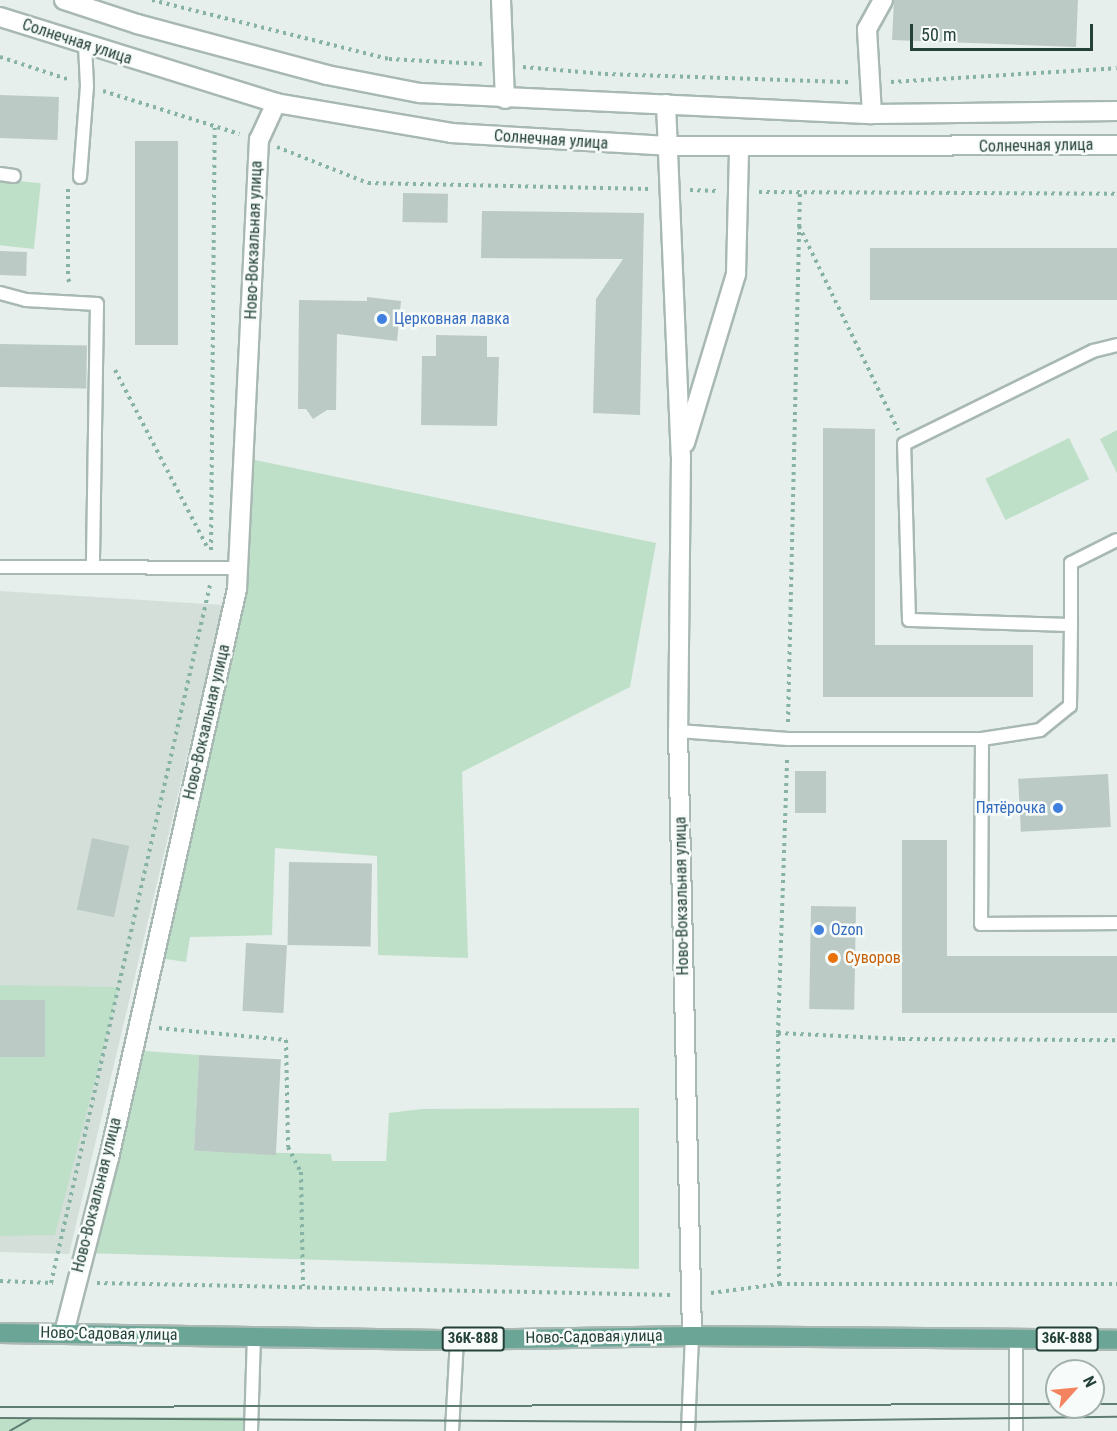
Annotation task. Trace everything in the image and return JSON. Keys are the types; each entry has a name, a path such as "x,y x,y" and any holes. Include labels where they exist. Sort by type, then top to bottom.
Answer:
{"main road":[{"name":"Ново-Садовая улица","path":"0,1333 254,1335 458,1340 692,1336 1117,1340"}],"street":[{"path":"501,0 501,65 505,99"},
{"path":"872,114 872,83 867,29 883,0"},
{"name":"Солнечная улица","path":"74,2 327,75 420,93 505,99 872,114 1117,111"},
{"name":"Солнечная улица","path":"0,17 276,103 451,133 668,146 1117,145"},
{"name":"Ново-Вокзальная улица","path":"64,1333 109,1158 240,568 259,140 276,103"},
{"name":"Ново-Вокзальная улица","path":"666,104 681,456 678,731 692,1336"},
{"name":"Ново-Вокзальная улица","path":"681,456 735,274 739,147"}],"lane":[{"path":"80,177 87,86 85,45"},
{"path":"0,174 14,176"},
{"path":"0,293 26,300 98,304 93,567"},
{"path":"1071,625 909,620 904,444 1093,351 1117,345"},
{"path":"678,731 788,739 982,739 1040,730 1070,706 1071,563 1117,540"},
{"path":"0,567 240,568"},
{"path":"982,739 981,924 1117,923"},
{"path":"251,1431 254,1335"},
{"path":"688,1431 692,1336"},
{"path":"1016,1338 1016,1431"},
{"path":"452,1431 458,1340"}],"path":[{"path":"152,0 389,59 605,74 872,83 1117,68"},
{"path":"0,57 215,128 259,140 368,183 738,192 1117,194"},
{"path":"113,367 211,555 215,128"},
{"path":"68,187 68,279 81,303"},
{"path":"799,226 904,444"},
{"path":"51,1283 210,584 211,568"},
{"path":"111,1022 286,1040 288,1147 301,1172 303,1286"},
{"path":"778,1033 1117,1040"},
{"path":"0,1281 691,1296 779,1284 1117,1284"}],"shaded area":[{"path":"0,591 223,605 69,1254 0,1252"}],"green space":[{"path":"0,179 41,183 34,249 0,245"},
{"path":"1117,430 1117,473 1100,439"},
{"path":"1069,438 1089,479 1006,520 985,479"},
{"path":"255,460 656,543 630,687 462,772 468,958 378,955 377,856 275,848 272,935 190,937 186,962 152,957 240,568 245,462"},
{"path":"0,985 119,987 55,1235 0,1236"},
{"path":"132,1050 199,1055 194,1151 331,1154 332,1161 386,1161 389,1113 422,1109 639,1108 639,1269 82,1253"},
{"path":"0,1417 251,1417 251,1431 0,1431"}],"building":[{"path":"894,0 1078,0 1076,47 892,40"},
{"path":"0,95 59,97 57,140 0,138"},
{"path":"135,141 178,141 178,345 135,345"},
{"path":"403,193 448,194 447,223 402,222"},
{"path":"482,211 644,213 640,415 593,413 596,299 623,259 481,258"},
{"path":"870,248 1117,248 1117,300 870,300"},
{"path":"0,251 27,252 26,276 0,275"},
{"path":"367,297 401,301 397,341 337,334 336,410 327,410 313,419 306,409 298,409 299,300 367,301"},
{"path":"436,335 487,336 487,357 499,357 497,426 421,425 422,356 436,356"},
{"path":"0,344 87,346 86,389 0,387"},
{"path":"823,428 875,429 875,645 1033,645 1033,697 823,697"},
{"path":"795,771 826,771 826,813 795,813"},
{"path":"1108,774 1111,827 1021,832 1018,779"},
{"path":"92,838 129,846 114,917 77,909"},
{"path":"902,840 947,840 947,956 1117,956 1117,1013 902,1013"},
{"path":"289,862 372,863 371,946 288,945"},
{"path":"811,906 856,907 854,1010 809,1009"},
{"path":"246,943 287,945 283,1013 242,1011"},
{"path":"0,1000 45,1000 45,1057 0,1057"},
{"path":"199,1055 281,1059 276,1155 194,1151"}],"tram line":[{"path":"0,1407 1045,1404"},
{"path":"1105,1404 1117,1404"},
{"path":"0,1418 689,1422 1117,1417"},
{"path":"10,1431 31,1419"}],"place":[{"name":"Церковная лавка","path":"382,319"},
{"name":"Пятёрочка","path":"1058,808"},
{"name":"Ozon","path":"819,930"},
{"name":"Суворов","path":"833,958"}]}
